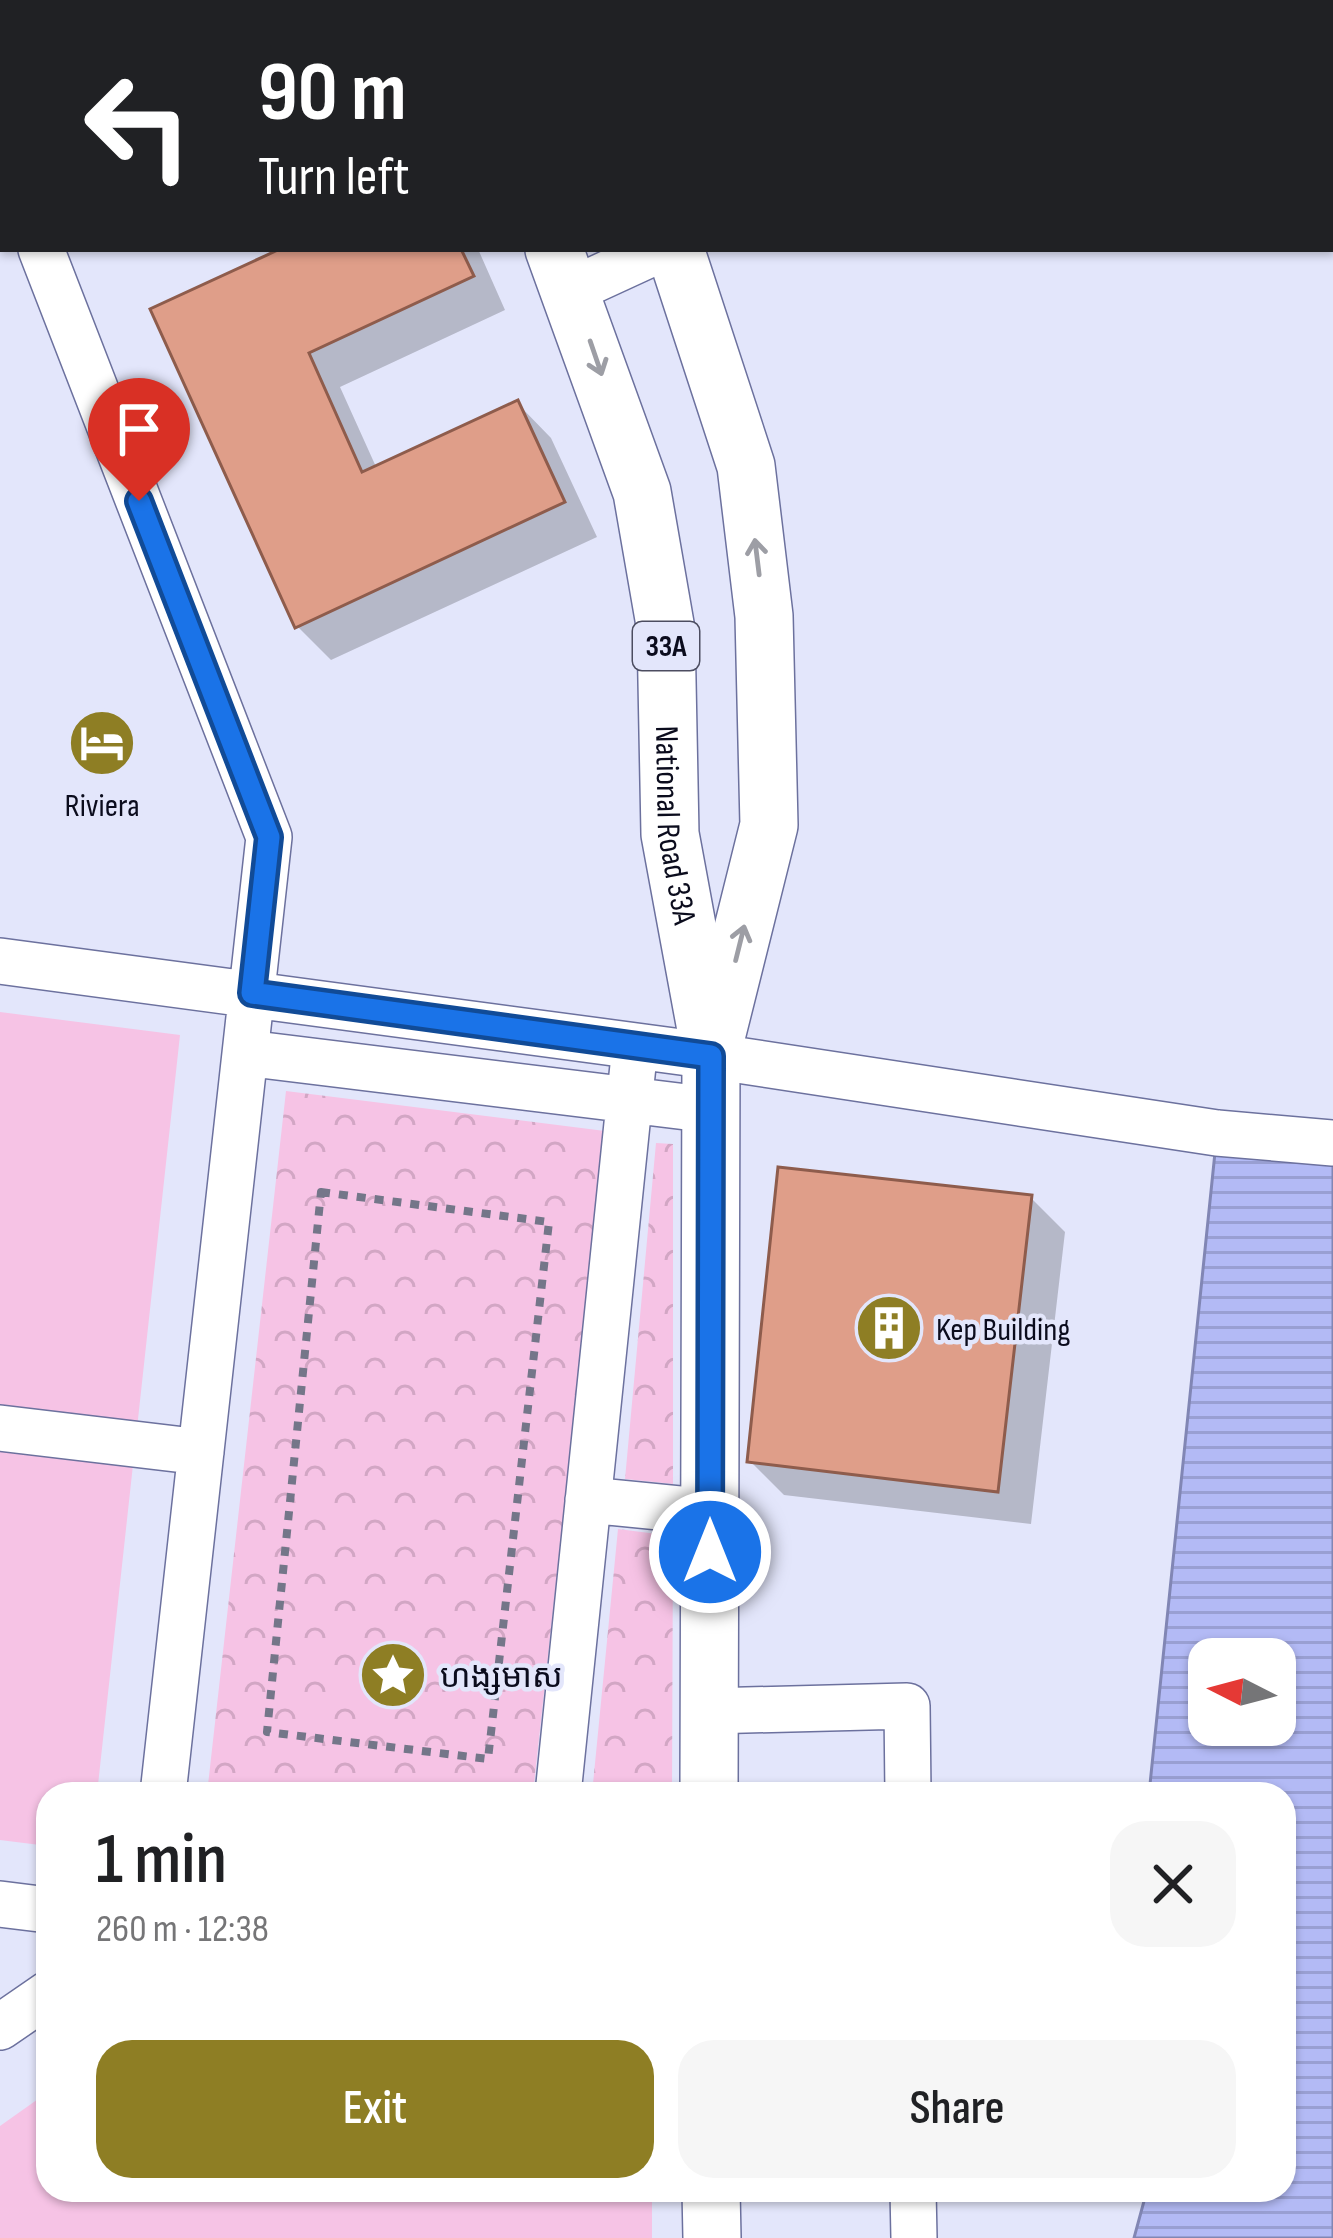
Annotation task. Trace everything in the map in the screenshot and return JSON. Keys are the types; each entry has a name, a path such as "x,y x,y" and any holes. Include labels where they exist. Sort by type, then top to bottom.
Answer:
{"main road":[{"name":"National Road 33A","path":"676,252 746,466 764,616 769,826 711,1083"},
{"name":"National Road 33A","path":"563,270 642,492 666,630 670,834 711,1083 709,1782"},
{"path":"711,2202 712,2238"}],"street":[{"path":"41,252 269,837 164,1782"},
{"path":"563,270 647,252"},
{"path":"0,961 635,1046 711,1083"},
{"path":"559,1782 635,1046"},
{"path":"246,1053 629,1100 711,1083 1333,1143"},
{"path":"0,1428 201,1451"},
{"path":"587,1500 710,1513"},
{"path":"709,1711 907,1706 908,1782"},
{"path":"0,1904 36,1908"},
{"path":"0,2027 36,2002"},
{"path":"913,2202 914,2238"}],"path":[{"path":"321,1192 549,1222 488,1760 267,1732 321,1192"}],"green space":[{"path":"0,1012 180,1035 98,1782 36,1782 36,1844 0,1840"},
{"path":"286,1091 605,1131 534,1782 208,1782"},
{"path":"656,1143 673,1144 673,1484 625,1479"},
{"path":"618,1529 673,1536 672,1782 593,1782"},
{"path":"36,2100 36,2202 652,2202 652,2238 0,2238 0,2126"}],"water":[{"path":"1217,1133 1333,1150 1333,2238 1134,2238 1144,2202 1296,2202 1296,1782 1150,1782"}],"building":[{"path":"274,252 462,252 474,276 309,353 362,472 518,400 565,502 295,628 150,309"},
{"name":"Kep Building","path":"778,1167 1032,1195 998,1492 747,1462"}],"place":[{"name":"Riviera","path":"102,743"},
{"name":"Kep Building","path":"889,1328"},
{"name":"ហង្សមាស","path":"393,1675"}],"route":[{"path":"139,501 269,837 252,993 711,1056 710,1552"}]}
